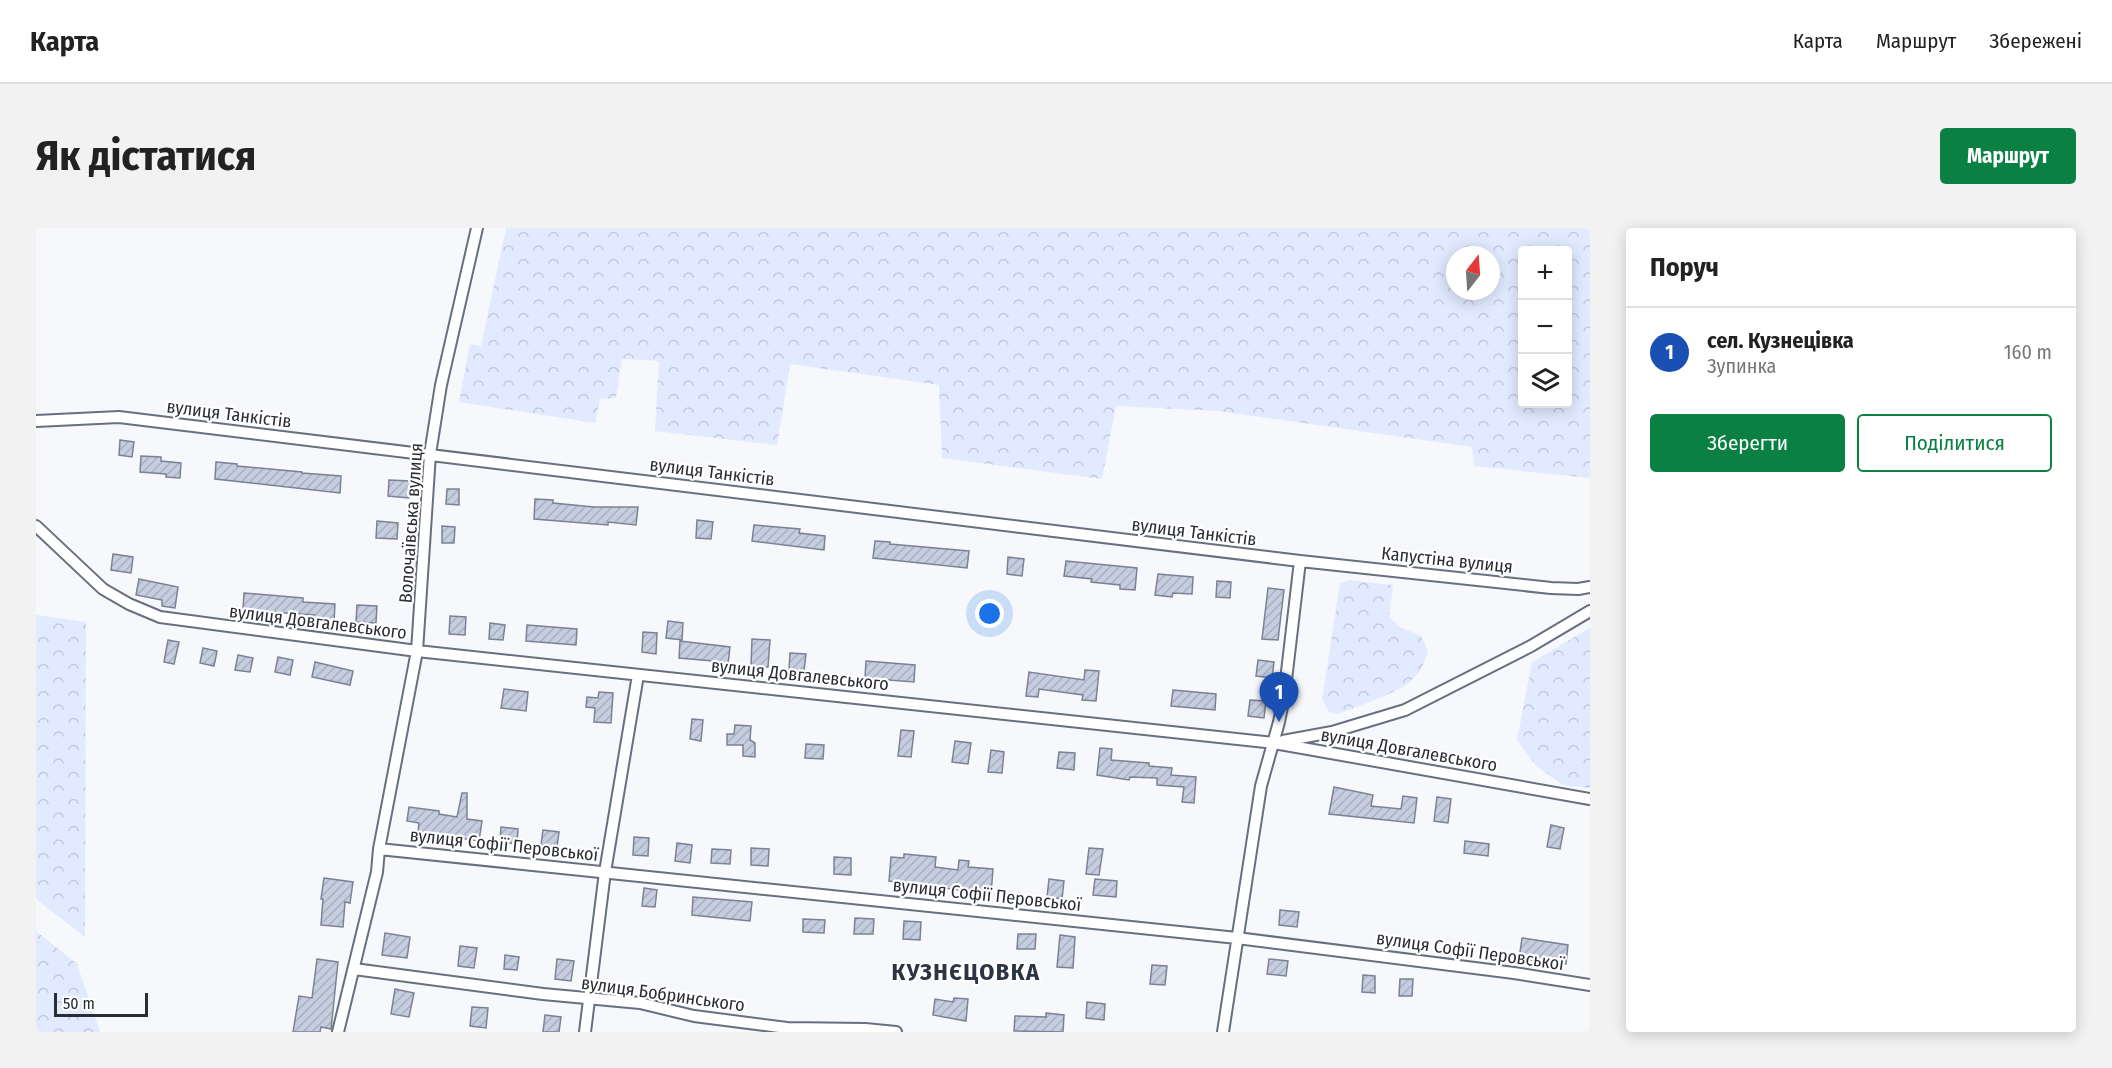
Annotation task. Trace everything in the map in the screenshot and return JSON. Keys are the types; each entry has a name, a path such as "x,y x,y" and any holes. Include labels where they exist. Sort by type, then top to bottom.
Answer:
{"street":[{"name":"Волочаївська вулиця","path":"338,1032 376,872 417,651 430,454 441,385 477,228"},
{"name":"вулиця Танкістів","path":"36,421 119,417 1300,561"},
{"name":"вулиця Довгалевського","path":"36,526 103,589 129,604 160,617 417,651 1274,743 1590,799"},
{"name":"Капустіна вулиця","path":"1300,561 1551,588 1590,587"},
{"path":"1223,1032 1261,786 1274,743 1284,697 1300,561"},
{"path":"1274,743 1332,732 1405,710 1531,646 1590,611"},
{"path":"585,1032 605,872 638,675"},
{"name":"вулиця Софії Перовської","path":"379,849 1237,938 1514,973 1590,985"},
{"name":"вулиця Бобринського","path":"354,969 531,993 640,1003 694,1017 787,1028 865,1029 896,1032"}],"green space":[{"path":"506,228 1590,228 1590,478 1474,466 1472,447 1218,411 1116,406 1102,479 942,458 939,385 790,364 777,445 655,431 659,361 622,359 616,398 600,399 595,423 459,402 470,344 481,346"},
{"path":"1349,580 1393,585 1389,617 1400,627 1421,636 1428,651 1421,670 1408,684 1387,695 1338,714 1329,712 1322,699 1340,584"},
{"path":"36,615 86,622 85,937 36,899"},
{"path":"1590,628 1590,788 1563,785 1536,766 1517,740 1532,662"},
{"path":"36,931 77,964 100,1032 36,1032"}],"building":[{"path":"120,440 134,442 132,457 119,455"},
{"path":"141,456 161,457 161,461 181,463 180,478 166,477 166,474 140,472"},
{"path":"216,462 341,476 340,493 215,479"},
{"path":"389,480 410,481 409,498 388,496"},
{"path":"447,489 459,489 459,505 446,504"},
{"path":"535,499 594,507 638,507 636,525 534,519"},
{"path":"697,520 713,522 711,539 696,538"},
{"path":"377,521 398,523 397,539 376,538"},
{"path":"754,525 800,529 799,533 825,536 824,550 752,541"},
{"path":"442,526 455,527 454,543 442,543"},
{"path":"875,541 969,551 967,568 873,558"},
{"path":"113,554 133,557 131,573 111,570"},
{"path":"1008,557 1024,559 1022,576 1007,574"},
{"path":"1066,561 1137,568 1135,590 1120,589 1120,585 1091,582 1092,579 1064,576"},
{"path":"1158,574 1193,577 1192,594 1173,593 1172,597 1155,595"},
{"path":"139,579 178,587 175,608 162,606 162,600 136,595"},
{"path":"1217,581 1231,582 1230,598 1216,597"},
{"path":"1268,588 1284,590 1278,640 1262,639"},
{"path":"244,593 303,598 303,602 335,604 334,621 314,620 314,615 243,610"},
{"path":"357,605 377,606 376,623 356,622"},
{"path":"450,616 466,617 465,635 449,634"},
{"path":"668,621 683,623 682,640 666,638"},
{"path":"490,623 505,625 503,640 489,639"},
{"path":"527,625 577,629 576,645 526,641"},
{"path":"643,632 657,633 656,654 642,652"},
{"path":"752,639 770,640 768,667 751,666"},
{"path":"168,640 179,642 174,664 164,662"},
{"path":"680,641 730,647 728,664 679,658"},
{"path":"203,648 217,651 214,666 200,663"},
{"path":"790,653 806,654 804,671 789,670"},
{"path":"238,655 253,658 250,672 235,670"},
{"path":"278,657 293,660 290,675 275,672"},
{"path":"1258,660 1274,662 1272,678 1256,676"},
{"path":"866,661 915,665 914,682 865,678"},
{"path":"315,662 353,671 350,685 312,677"},
{"path":"1085,670 1099,671 1096,701 1082,700 1083,695 1039,689 1038,697 1026,696 1029,672 1084,680"},
{"path":"504,689 528,692 526,711 501,708"},
{"path":"1173,690 1216,694 1215,710 1171,706"},
{"path":"599,692 613,693 611,723 594,722 595,708 586,707 587,697 598,698"},
{"path":"1250,700 1266,701 1264,718 1248,716"},
{"path":"692,719 703,720 701,741 690,739"},
{"path":"735,725 751,726 750,740 755,743 755,757 743,756 743,745 727,745 727,734 734,734"},
{"path":"901,730 914,731 911,757 898,756"},
{"path":"955,741 971,743 968,764 952,762"},
{"path":"806,744 824,745 823,759 805,758"},
{"path":"1100,748 1112,749 1111,760 1149,763 1149,766 1172,768 1171,775 1196,777 1194,803 1182,802 1184,787 1157,785 1157,778 1130,777 1129,780 1097,775"},
{"path":"991,750 1004,752 1002,773 988,772"},
{"path":"1059,752 1075,753 1074,770 1057,768"},
{"path":"1334,787 1373,795 1371,806 1401,809 1403,796 1417,798 1414,823 1329,814"},
{"path":"462,793 467,793 467,819 482,821 479,841 418,832 419,823 407,821 409,807 439,811 439,814 457,817"},
{"path":"1437,797 1451,799 1448,823 1434,821"},
{"path":"1551,825 1564,828 1560,849 1547,847"},
{"path":"501,827 518,829 517,844 500,842"},
{"path":"543,830 559,832 557,847 541,845"},
{"path":"634,837 649,838 648,856 633,855"},
{"path":"1465,841 1489,844 1488,856 1464,853"},
{"path":"677,843 692,845 690,863 675,861"},
{"path":"751,848 769,849 768,866 751,865"},
{"path":"1089,848 1103,849 1099,875 1086,874"},
{"path":"712,849 731,850 730,864 711,863"},
{"path":"904,854 936,857 935,867 958,870 959,860 969,861 968,867 993,869 991,894 889,881 891,857 904,858"},
{"path":"834,857 851,858 851,875 834,874"},
{"path":"324,878 353,882 350,903 345,902 343,927 321,925"},
{"path":"1049,879 1064,881 1062,899 1047,897"},
{"path":"1095,879 1117,881 1116,897 1093,895"},
{"path":"644,888 657,890 655,907 642,906"},
{"path":"693,897 752,902 750,921 692,915"},
{"path":"1280,910 1299,912 1297,927 1279,925"},
{"path":"855,918 874,919 873,934 854,934"},
{"path":"803,919 825,920 824,933 803,932"},
{"path":"904,921 921,922 920,940 903,939"},
{"path":"385,933 410,937 407,958 382,955"},
{"path":"1018,934 1036,934 1035,949 1017,949"},
{"path":"1060,935 1075,937 1073,968 1057,967"},
{"path":"1522,938 1568,945 1566,964 1519,959"},
{"path":"460,946 477,948 474,968 458,966"},
{"path":"505,955 519,957 517,970 504,969"},
{"path":"317,959 338,962 331,1029 321,1027 320,1032 293,1032 299,996 312,998"},
{"path":"557,959 574,961 571,981 555,979"},
{"path":"1269,959 1288,961 1286,976 1267,974"},
{"path":"1152,965 1167,966 1165,985 1150,984"},
{"path":"1363,975 1375,976 1375,993 1362,992"},
{"path":"1400,979 1413,979 1412,996 1399,996"},
{"path":"395,989 414,993 409,1017 391,1014"},
{"path":"954,998 968,999 966,1021 933,1015 935,999 953,1002"},
{"path":"1087,1002 1105,1004 1104,1020 1086,1018"},
{"path":"472,1007 488,1008 486,1028 470,1026"},
{"path":"1046,1013 1064,1015 1063,1032 1014,1031 1015,1016 1046,1017"},
{"path":"545,1015 561,1017 559,1032 543,1032"}],"place":[{"name":"сел. Кузнецівка","path":"1279,722"}],"district":[{"name":"КУЗНЄЦОВКА","path":"966,972"}]}
